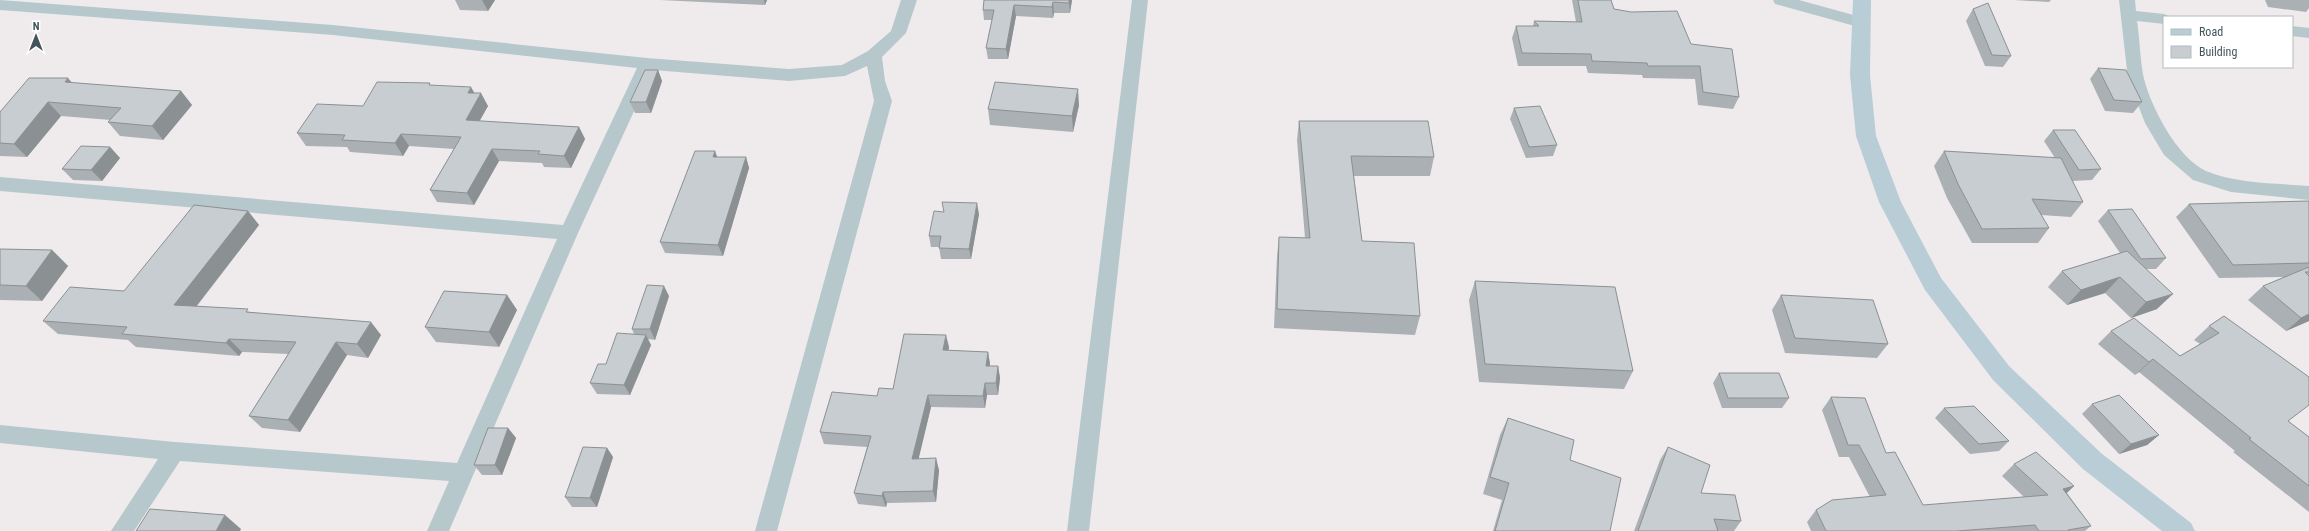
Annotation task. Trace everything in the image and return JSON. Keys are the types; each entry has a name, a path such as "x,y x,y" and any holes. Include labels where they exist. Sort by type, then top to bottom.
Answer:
{"street":[{"path":"0,5 333,30 647,64 789,75 845,70 874,55 898,33 910,0"},
{"path":"1078,531 1140,0"},
{"path":"1781,0 1862,23"},
{"path":"1862,0 1860,75 1866,136 1890,202 1933,284 2001,373 2092,461 2182,531"},
{"path":"2163,19 2127,8 2136,79 2154,123 2170,151 2199,175 2231,185 2309,193"},
{"path":"2293,31 2309,33"},
{"path":"766,531 883,101 877,80 874,55"},
{"path":"438,531 462,472 569,233 647,64"},
{"path":"0,184 569,233"},
{"path":"0,434 175,451 462,472"},
{"path":"122,531 175,451"}],"building":[{"path":"984,0 1069,0 1069,3 1053,2 1052,7 1014,5 1006,49 986,48 994,10 983,10"},
{"path":"1578,0 1611,0 1614,9 1631,12 1677,11 1691,44 1732,49 1739,97 1703,92 1700,66 1648,66 1647,63 1592,61 1591,54 1522,53 1516,26 1539,26 1534,21 1582,22"},
{"path":"1988,3 2011,56 1992,55 1973,9"},
{"path":"2098,68 2126,70 2142,102 2114,100"},
{"path":"645,70 658,70 646,102 630,102"},
{"path":"29,78 68,78 65,82 181,91 152,126 108,122 121,108 48,102 14,144 0,143 0,112"},
{"path":"377,82 430,83 429,85 471,87 468,93 481,93 466,120 579,127 564,156 538,154 540,151 492,149 467,193 430,190 461,137 401,134 395,143 342,140 345,135 297,133 317,104 363,106"},
{"path":"995,82 1078,89 1072,116 988,109"},
{"path":"1540,106 1557,145 1529,147 1514,108"},
{"path":"1299,121 1428,121 1434,157 1351,156 1362,241 1414,243 1420,316 1277,309 1279,237 1310,238"},
{"path":"2053,130 2075,130 2101,169 2079,170"},
{"path":"81,146 110,147 91,170 62,169"},
{"path":"695,151 715,151 713,157 746,157 718,245 660,242"},
{"path":"1944,151 2061,158 2083,202 2032,199 2049,228 1982,229 1958,184"},
{"path":"2309,201 2309,263 2233,265 2189,204"},
{"path":"942,202 977,203 969,249 939,248 941,236 929,236 934,211 944,212"},
{"path":"194,205 248,211 174,305 248,309 246,312 371,322 357,344 336,342 288,420 249,416 296,342 229,339 226,343 122,334 127,327 43,321 70,287 124,291"},
{"path":"2132,209 2166,258 2141,259 2108,210"},
{"path":"0,249 52,250 26,286 0,285"},
{"path":"2127,251 2173,294 2146,302 2120,277 2081,290 2062,271"},
{"path":"2309,267 2309,272 2305,272 2309,276 2309,314 2301,318 2263,286"},
{"path":"1475,281 1615,287 1633,371 1485,364"},
{"path":"647,285 664,286 650,329 632,329"},
{"path":"444,291 507,295 489,332 425,327"},
{"path":"1781,295 1873,300 1888,344 1795,338"},
{"path":"2224,316 2309,377 2309,405 2288,421 2309,437 2309,486 2249,439 2251,438 2153,359 2149,362 2111,331 2134,318 2180,356 2219,333 2209,326"},
{"path":"617,333 646,335 624,385 590,383 598,364 606,364"},
{"path":"904,334 946,335 943,350 988,352 986,366 998,366 996,383 985,383 983,396 928,395 912,459 936,458 933,491 883,492 882,496 854,493 871,436 820,432 832,392 877,396 879,388 893,389"},
{"path":"1719,373 1779,373 1789,398 1728,398"},
{"path":"2119,395 2159,435 2131,444 2092,404"},
{"path":"1831,397 1865,398 1886,453 1895,452 1923,505 2048,495 2014,464 2036,452 2074,486 2063,489 2091,526 2068,530 2069,531 2039,531 2035,525 1957,531 1826,531 1816,510 1832,500 1886,495 1859,445 1848,445"},
{"path":"1974,406 2009,441 1979,444 1944,408"},
{"path":"1508,418 1574,440 1570,460 1621,478 1610,531 1495,531 1509,483 1490,477"},
{"path":"488,428 508,428 495,465 474,465"},
{"path":"583,447 607,448 590,498 565,497"},
{"path":"1668,447 1710,465 1701,493 1735,495 1741,521 1714,519 1718,531 1638,531"},
{"path":"150,509 225,515 216,531 136,531"}]}
